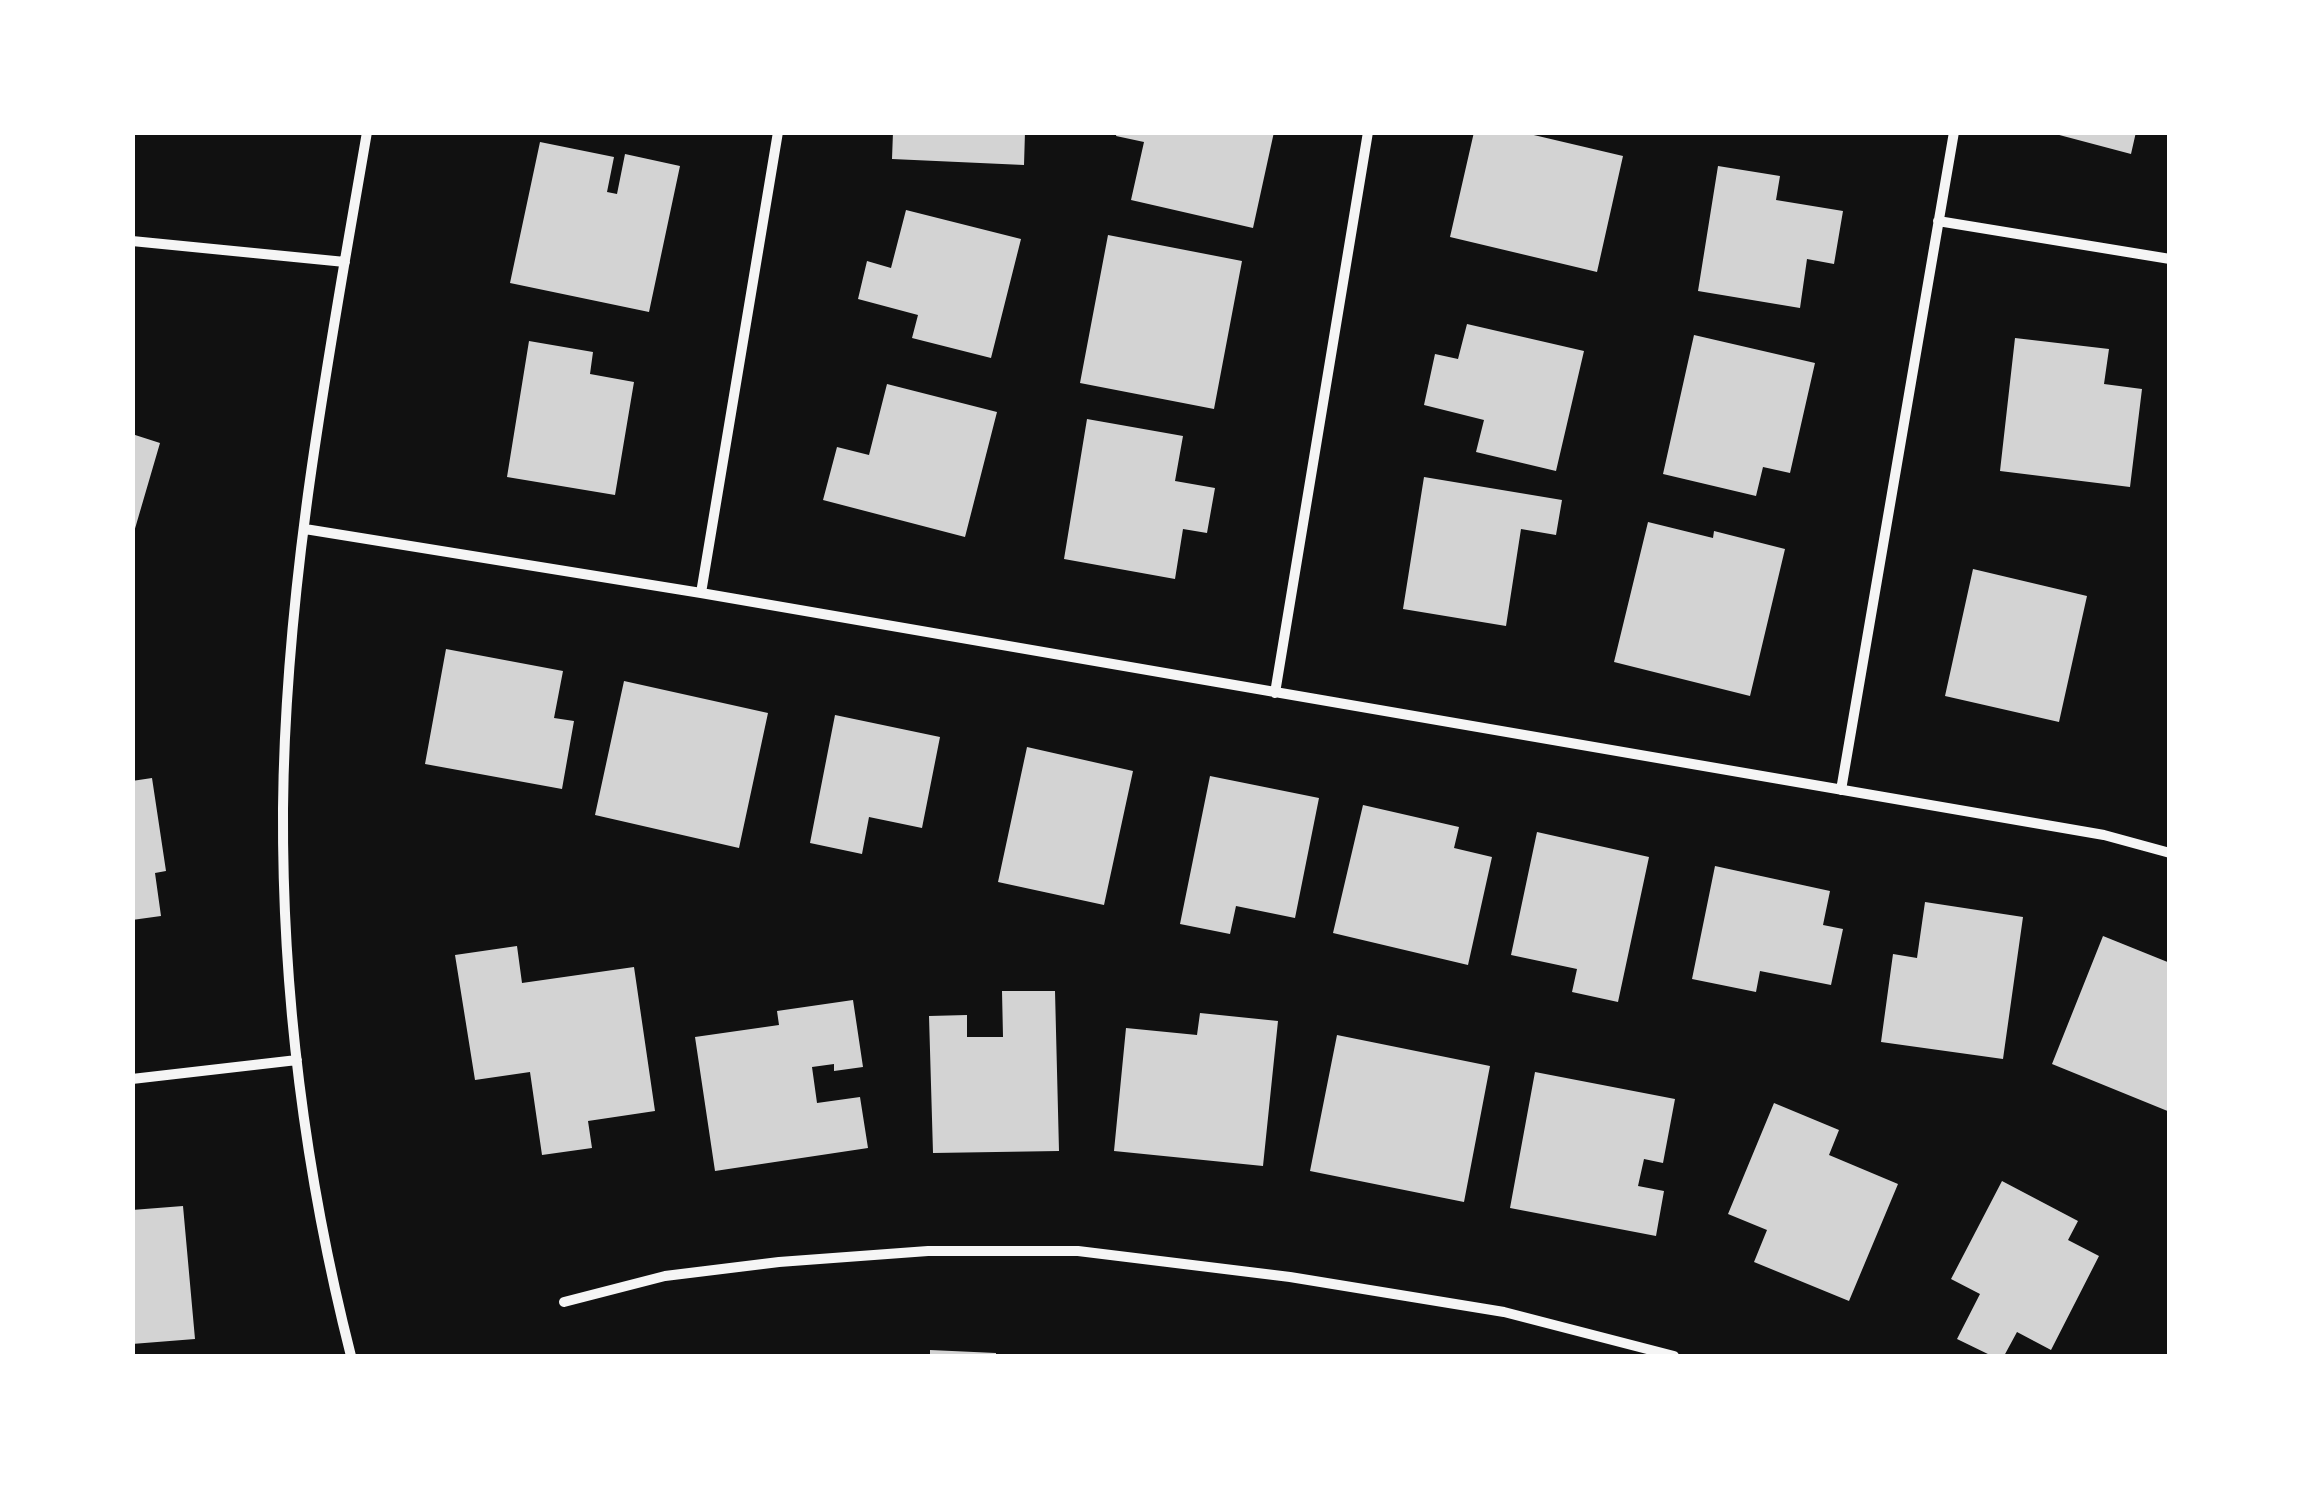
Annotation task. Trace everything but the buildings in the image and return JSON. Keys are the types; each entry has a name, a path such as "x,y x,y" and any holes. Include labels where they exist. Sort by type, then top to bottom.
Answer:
{"street":[{"path":"351,1356 318,1202 297,1060 284,808 291,666 305,529 367,132"},
{"path":"700,592 778,132"},
{"path":"1275,693 1368,132"},
{"path":"1841,790 1954,132"},
{"path":"1938,220 2170,258"},
{"path":"132,241 345,262"},
{"path":"305,529 700,592 2104,835 2170,853"},
{"path":"132,1079 297,1060"},
{"path":"564,1302 666,1276 779,1262 928,1250 1078,1250 1290,1277 1504,1312 1674,1356"}]}
